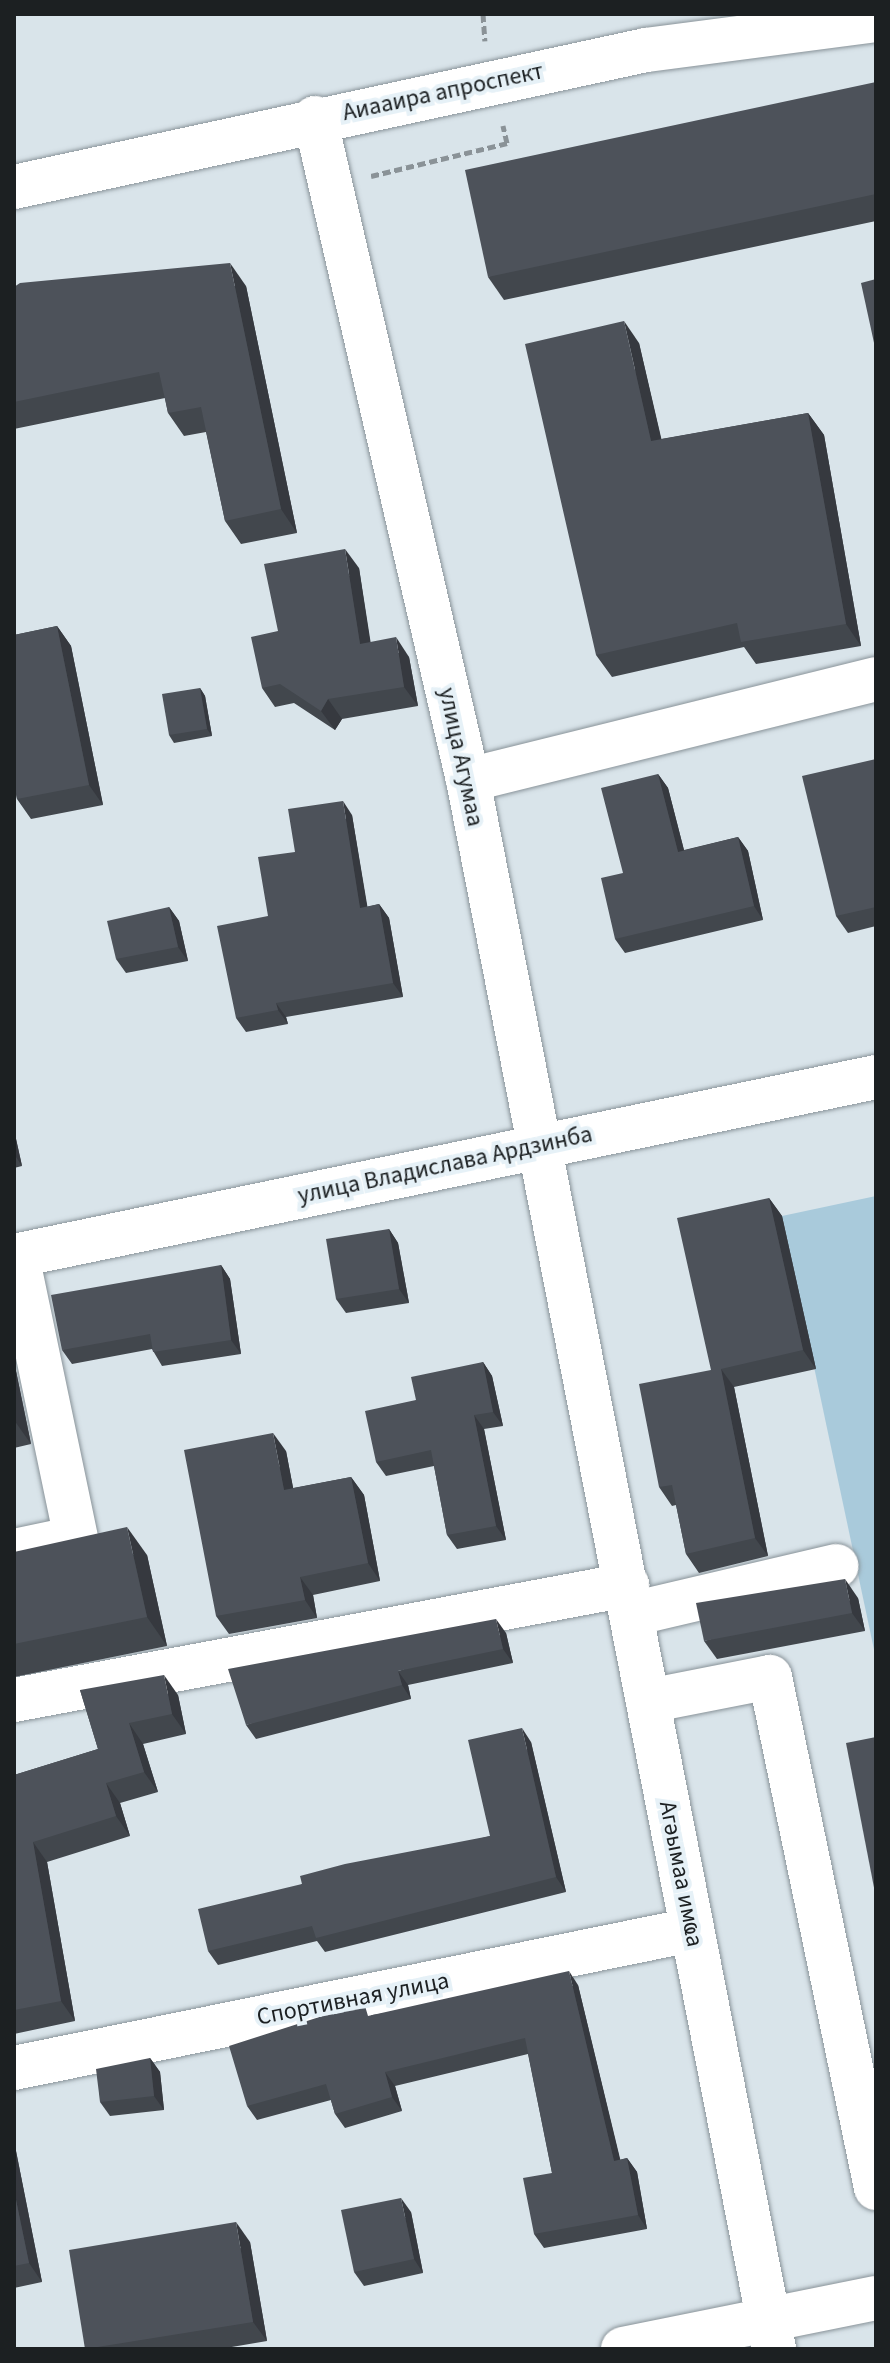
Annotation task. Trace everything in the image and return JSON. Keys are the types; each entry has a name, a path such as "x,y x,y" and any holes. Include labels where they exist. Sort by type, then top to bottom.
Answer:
{"street":[{"name":"Аиааира апроспект","path":"14,187 315,118 646,50 876,20"},
{"name":"улица Агумаа","path":"315,118 468,780 594,1398"},
{"path":"468,780 876,679"},
{"name":"улица Владислава Ардзинба","path":"16,1256 876,1077"},
{"path":"14,1551 76,1538 16,1256"},
{"name":"Агәымаа имҩа","path":"594,1398 691,1930 771,2334"},
{"path":"14,1700 836,1566"},
{"path":"648,1701 770,1677 876,2188"},
{"name":"Спортивная улица","path":"14,2068 691,1930"},
{"path":"623,2349 771,2334 876,2298"}],"shaded area":[{"path":"876,1196 876,1659 782,1216"}],"building":[{"path":"876,82 876,194 488,277 465,170"},
{"path":"230,263 281,509 225,521 201,407 168,413 159,372 14,402 14,287 20,283"},
{"path":"876,279 876,352 861,283"},
{"path":"624,321 651,441 808,413 846,624 741,642 737,623 596,655 525,344"},
{"path":"345,549 360,644 396,637 404,687 328,699 321,711 280,684 262,688 251,637 278,631 264,564"},
{"path":"57,626 89,785 17,799 14,783 14,635"},
{"path":"200,688 207,729 169,735 162,694"},
{"path":"876,759 876,907 836,916 802,776"},
{"path":"658,774 678,852 738,837 754,906 615,939 601,878 623,873 601,788"},
{"path":"343,801 360,908 379,904 393,983 276,1003 278,1010 236,1018 217,926 268,916 258,857 295,852 288,809"},
{"path":"169,907 178,947 116,959 107,921"},
{"path":"769,1198 803,1350 721,1369 755,1538 686,1554 672,1485 659,1487 639,1384 711,1370 677,1218"},
{"path":"389,1229 399,1289 336,1299 326,1239"},
{"path":"221,1265 231,1340 153,1352 150,1334 62,1350 51,1295"},
{"path":"483,1362 493,1412 474,1415 496,1526 447,1535 431,1450 376,1462 365,1411 416,1400 411,1377"},
{"path":"273,1433 284,1490 351,1477 368,1563 300,1577 305,1600 216,1616 184,1450"},
{"path":"127,1527 147,1617 14,1644 14,1552"},
{"path":"845,1579 852,1613 704,1641 696,1603"},
{"path":"496,1619 503,1649 398,1671 402,1685 246,1725 228,1669"},
{"path":"164,1675 172,1714 129,1723 144,1772 106,1783 116,1816 33,1842 61,2001 14,2010 14,1775 98,1749 80,1690"},
{"path":"522,1728 556,1877 316,1938 312,1926 208,1951 198,1909 302,1884 300,1876 345,1864 490,1836 468,1740"},
{"path":"876,1737 876,1898 846,1743"},
{"path":"569,1971 614,2161 627,2158 638,2215 534,2234 523,2178 552,2173 525,2038 385,2072 392,2097 335,2114 326,2084 247,2106 229,2046 335,2012 365,2006 368,2016"},
{"path":"150,2058 154,2096 100,2102 96,2069"},
{"path":"14,2190 29,2263 14,2266"},
{"path":"401,2198 414,2259 354,2272 341,2210"},
{"path":"236,2222 253,2322 85,2349 69,2250"}]}
